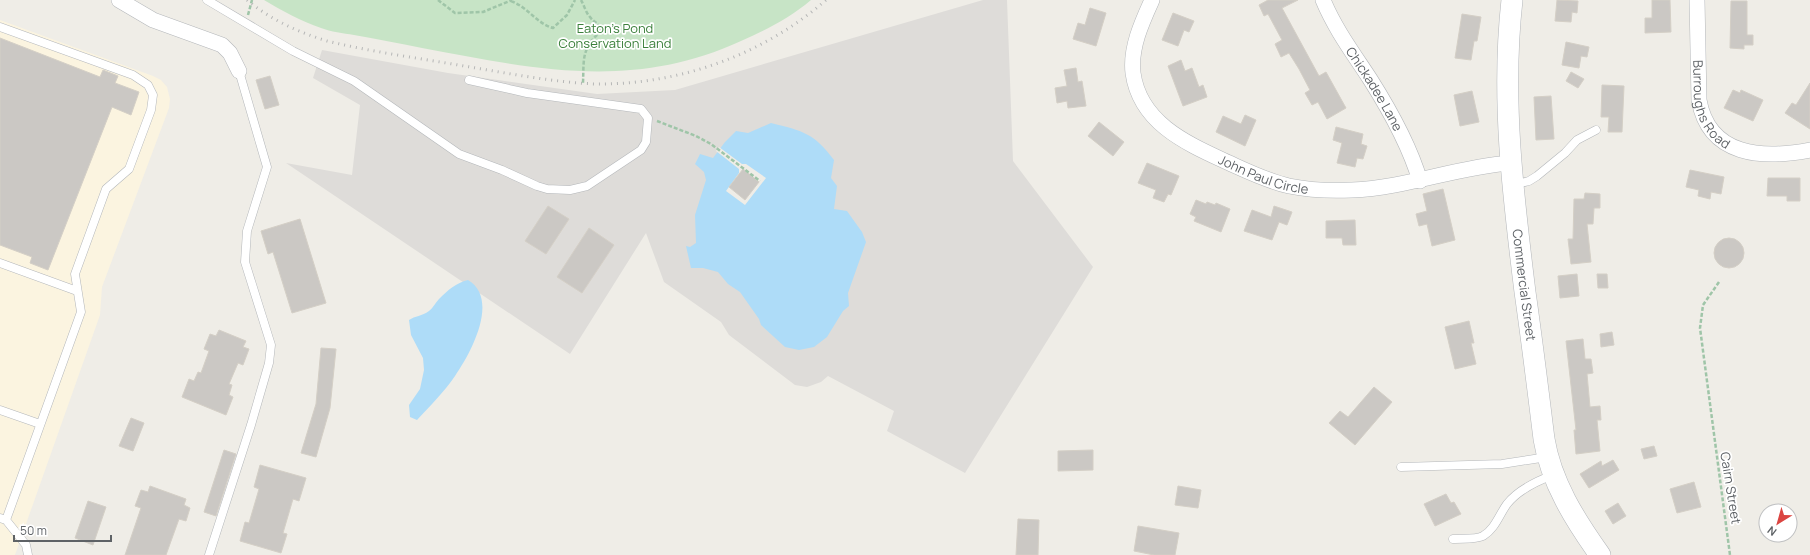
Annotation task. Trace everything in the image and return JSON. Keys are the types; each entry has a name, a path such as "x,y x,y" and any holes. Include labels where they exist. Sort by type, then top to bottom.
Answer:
{"main road":[{"name":"Commercial Street","path":"1512,0 1508,104 1510,163 1550,466 1570,507 1600,555"}],"street":[{"path":"119,0 153,20 222,45 230,53 239,70"},
{"name":"John Paul Circle","path":"1152,0 1135,46 1133,73 1140,96 1148,110 1174,136 1258,176 1297,187 1351,190 1373,189 1420,181 1485,166 1510,163"},
{"name":"Chickadee Lane","path":"1323,0 1341,36 1386,107 1412,158 1420,181"},
{"name":"Burroughs Road","path":"1697,0 1699,100 1702,114 1714,134 1731,147 1742,151 1789,153 1810,150"}],"lane":[{"path":"207,0 293,51 354,81 459,154 546,189 570,190 587,186 641,150 646,142 648,118 640,109 527,93 469,80"},
{"path":"0,27 133,75 148,85 153,96 150,110 129,169 106,189 99,206 75,274 81,312 3,519 26,545 28,555"},
{"path":"209,555 251,425 269,363 271,345 245,262 247,231 266,167 239,70"},
{"path":"1512,185 1529,181 1537,176 1566,153 1577,140 1596,130"},
{"path":"0,263 77,291"},
{"path":"0,410 40,424"},
{"path":"1401,467 1502,464 1550,466"},
{"path":"1453,539 1478,538 1484,536 1496,523 1507,504 1515,496 1533,484 1550,466"}],"path":[{"path":"438,0 455,13 483,12 511,1 523,6 546,26 553,28 567,15 575,0"},
{"path":"581,0 590,18 597,22 600,26 600,32 591,40 584,55 583,83"},
{"path":"648,118 696,136 711,144 760,181"},
{"name":"Cairn Street","path":"1719,282 1704,305 1700,321 1711,425 1730,555"}],"shaded area":[{"path":"983,0 1007,0 1013,161 1093,267 965,473 887,431 894,411 828,376 821,382 807,387 795,385 729,335 721,322 664,282 646,233 570,354 286,163 352,175 360,105 313,78 322,50 448,73 597,94 675,90"},
{"path":"0,20 153,76 161,80 167,87 170,99 169,108 102,287 100,315 15,555 0,555"}],"green space":[{"name":"Eaton's Pond Conservation Land","path":"264,0 811,0 769,28 701,57 661,66 622,71 583,71 504,63 333,31 299,19"}],"water":[{"path":"771,123 792,128 807,134 827,151 834,160 831,178 837,186 834,209 847,211 862,232 866,242 848,293 849,306 843,311 827,337 814,347 799,350 785,347 761,325 759,319 740,292 728,284 718,272 703,268 691,268 686,246 690,247 696,243 695,215 706,180 704,172 695,164 700,154 713,158 725,142 736,131 748,133"},
{"path":"468,280 477,289 482,300 480,326 475,341 451,382 417,420 410,417 409,405 420,389 424,370 423,358 411,335 409,320 429,311 449,290"}],"pier":[{"path":"719,147 742,164 746,164 766,178 745,205 726,191 739,173 739,169 716,151"}],"building":[{"path":"1268,0 1298,0 1282,8 1319,76 1326,72 1346,108 1327,119 1318,102 1312,105 1305,93 1310,90 1299,69 1289,53 1281,57 1275,44 1282,40 1268,14 1264,16 1259,5"},
{"path":"1557,0 1578,1 1577,13 1572,12 1571,22 1555,21"},
{"path":"1652,0 1670,0 1671,32 1645,33 1645,18 1652,18"},
{"path":"1731,1 1747,1 1747,35 1753,35 1753,45 1744,45 1744,49 1730,48"},
{"path":"1090,8 1106,13 1096,46 1073,39 1078,23 1085,25"},
{"path":"1173,13 1194,21 1189,32 1184,30 1178,46 1162,40"},
{"path":"1462,14 1481,17 1477,41 1474,41 1471,60 1455,58"},
{"path":"0,38 100,77 103,70 118,76 115,83 139,92 131,115 112,107 48,270 30,263 32,257 0,245"},
{"path":"1566,42 1589,47 1587,57 1581,56 1579,68 1562,65"},
{"path":"1181,60 1185,71 1192,68 1199,87 1203,85 1207,97 1183,106 1168,66"},
{"path":"1076,68 1078,82 1082,81 1086,106 1068,108 1067,101 1057,103 1055,88 1067,86 1064,70"},
{"path":"1571,72 1584,79 1578,88 1566,81"},
{"path":"270,76 279,105 265,109 256,80"},
{"path":"1810,83 1810,129 1785,113 1792,103 1796,105"},
{"path":"1602,85 1624,86 1622,132 1608,132 1609,117 1601,117"},
{"path":"1733,90 1740,93 1741,90 1763,100 1753,121 1724,108"},
{"path":"1472,91 1479,122 1460,126 1454,95"},
{"path":"1551,96 1554,139 1536,140 1534,97"},
{"path":"1245,115 1256,120 1245,146 1216,132 1223,116 1241,124"},
{"path":"1099,122 1124,142 1113,156 1088,136"},
{"path":"1336,127 1363,134 1361,144 1367,146 1363,159 1357,158 1355,167 1337,163 1342,143 1333,140"},
{"path":"1147,163 1179,176 1171,195 1168,194 1164,202 1153,198 1156,190 1138,183"},
{"path":"743,169 759,182 745,200 729,187"},
{"path":"1690,170 1724,177 1721,194 1711,192 1710,199 1698,196 1699,190 1686,187"},
{"path":"1768,178 1800,178 1800,201 1787,201 1787,196 1767,196"},
{"path":"1443,189 1455,240 1432,246 1427,224 1419,226 1416,214 1427,211 1423,194"},
{"path":"1585,193 1600,194 1600,208 1594,208 1593,224 1587,224 1591,262 1571,264 1568,239 1573,239 1574,199 1584,199"},
{"path":"1196,200 1206,204 1207,202 1215,205 1216,203 1230,209 1221,232 1194,221 1196,217 1190,214"},
{"path":"548,206 569,219 546,254 525,241"},
{"path":"1274,206 1292,212 1287,225 1279,222 1272,240 1244,231 1252,210 1271,217"},
{"path":"300,219 326,303 292,313 273,252 268,254 261,231"},
{"path":"1355,220 1356,245 1343,245 1342,238 1326,238 1326,221"},
{"path":"589,228 614,245 582,293 557,277"},
{"path":"1729,238 1740,242 1744,253 1740,264 1729,268 1718,264 1714,253 1718,242"},
{"path":"1577,274 1579,296 1560,298 1558,276"},
{"path":"1597,274 1607,274 1608,288 1598,288"},
{"path":"1469,321 1474,343 1471,343 1476,364 1455,369 1445,327"},
{"path":"219,330 246,341 243,347 249,349 243,365 238,363 229,384 232,385 229,395 233,397 226,415 182,397 189,379 194,381 198,372 201,373 209,351 204,349 210,334 216,336"},
{"path":"1612,332 1614,345 1601,347 1600,334"},
{"path":"1583,339 1585,359 1591,359 1593,373 1587,374 1590,407 1600,406 1601,420 1597,420 1600,451 1576,454 1574,430 1576,430 1566,341"},
{"path":"321,348 336,349 330,408 316,457 301,453 316,404"},
{"path":"1374,387 1392,402 1355,445 1329,423 1340,411 1348,417"},
{"path":"131,418 144,423 133,451 119,446"},
{"path":"1654,446 1657,456 1644,459 1641,449"},
{"path":"224,450 236,454 216,516 204,512"},
{"path":"1093,450 1093,470 1058,471 1058,451"},
{"path":"1613,460 1619,470 1589,488 1580,474 1601,461 1602,466"},
{"path":"260,465 306,478 299,501 293,499 283,533 287,534 281,553 240,541 245,522 249,523 259,489 254,487"},
{"path":"1694,482 1701,507 1677,513 1670,489"},
{"path":"150,486 186,499 184,505 190,508 186,521 179,519 166,555 125,555 141,508 135,506 141,490 148,492"},
{"path":"1178,486 1201,490 1198,508 1175,505"},
{"path":"1446,494 1451,503 1454,502 1461,514 1435,526 1424,504"},
{"path":"88,501 106,507 93,545 75,538"},
{"path":"1618,503 1626,516 1613,524 1605,511"},
{"path":"1018,519 1039,520 1038,555 1016,555"},
{"path":"1138,526 1179,533 1175,555 1154,555 1134,551"}],"railway":[{"path":"247,0 266,14 285,25 327,41 378,52 529,77 595,84 626,83 658,79 718,63 747,51 775,36 826,0"}]}
